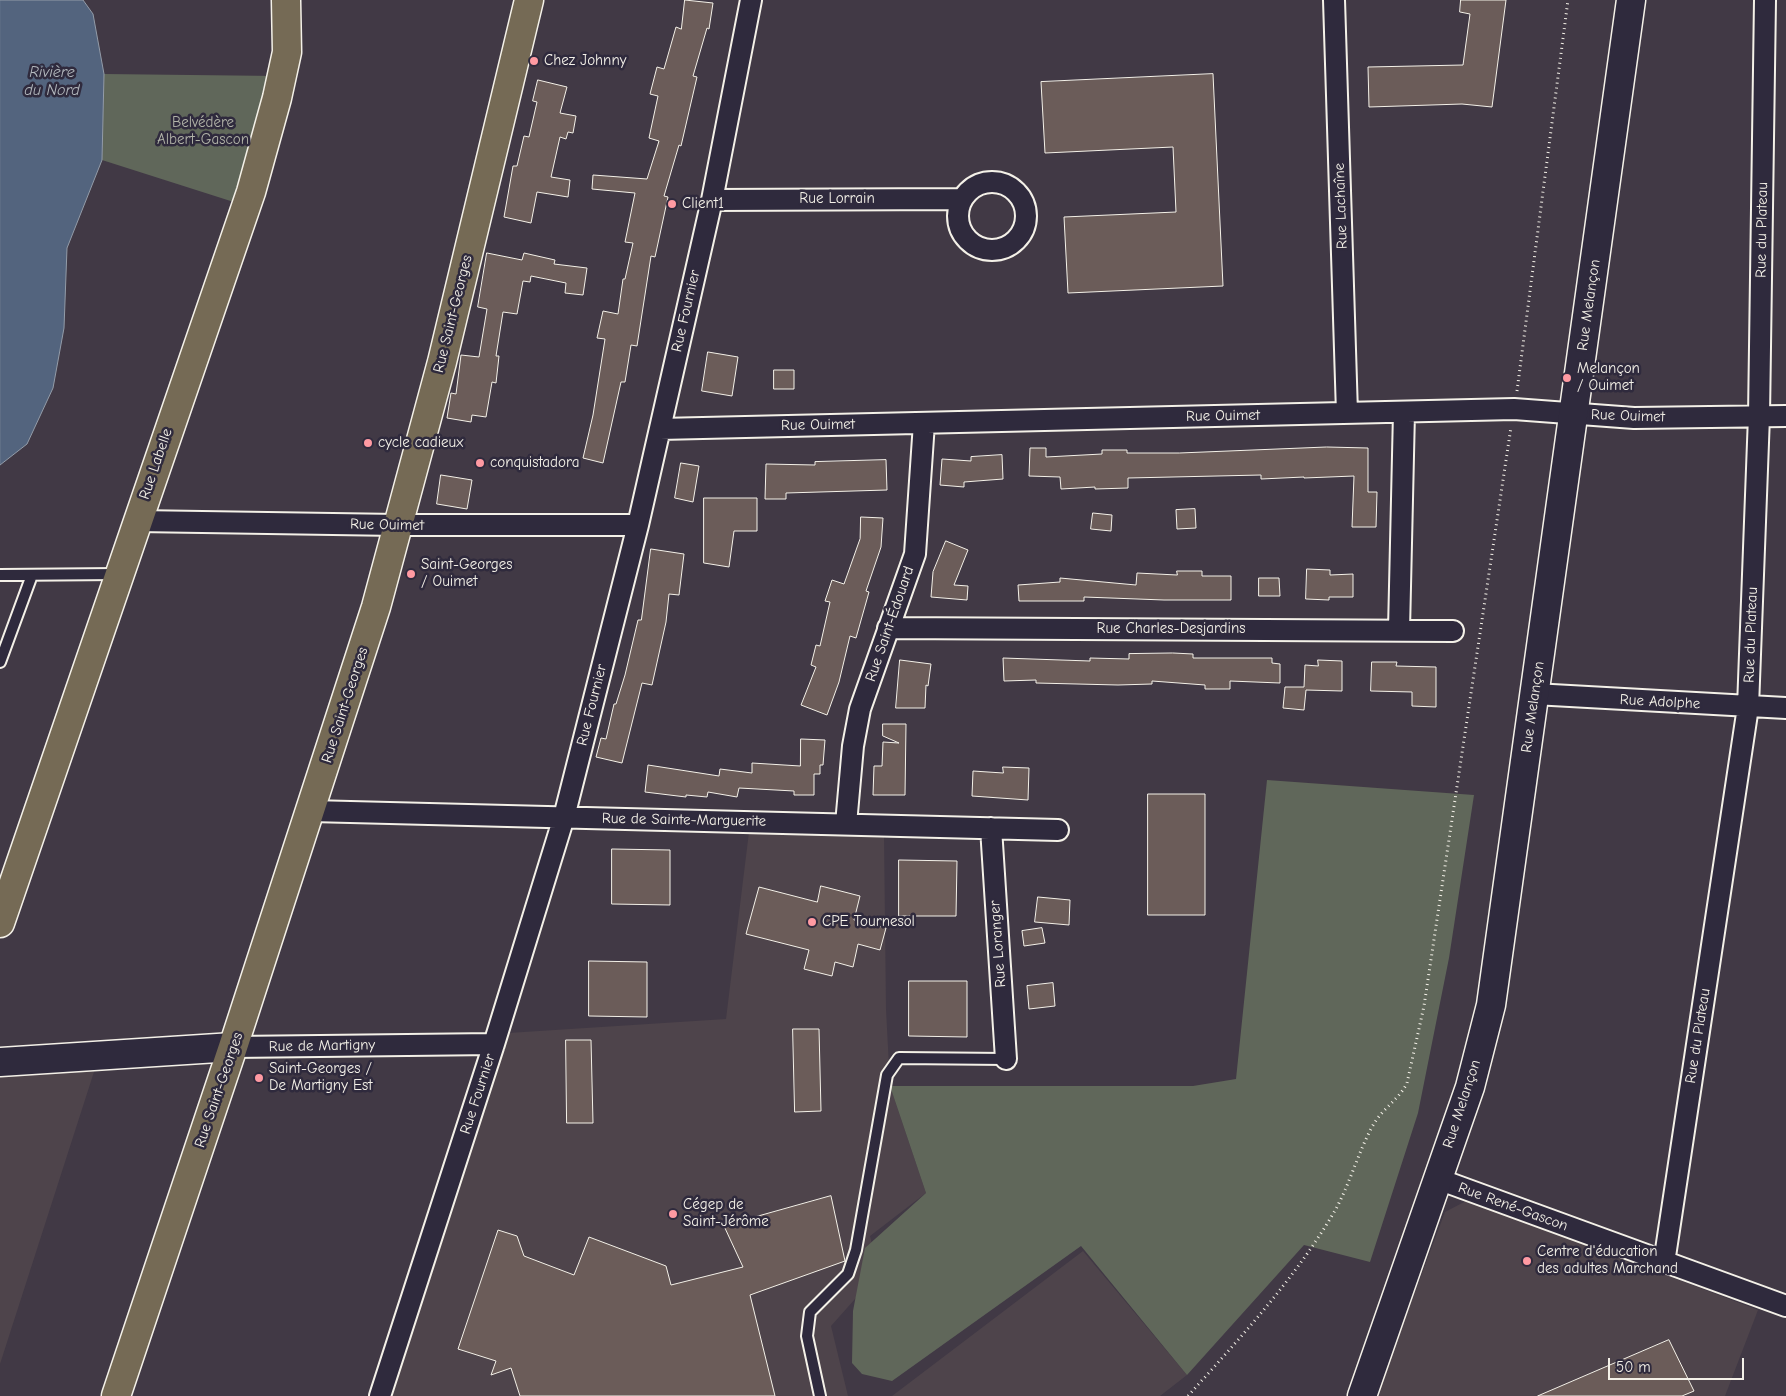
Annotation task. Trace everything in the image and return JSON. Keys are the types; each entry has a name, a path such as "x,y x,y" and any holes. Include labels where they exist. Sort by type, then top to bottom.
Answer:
{"main road":[{"name":"Rue Labelle","path":"0,923 118,574 251,192 277,98 287,52 286,0"},
{"name":"Rue Saint-Georges","path":"116,1396 234,1047 376,608 442,362 528,0"}],"street":[{"name":"Rue Fournier","path":"380,1396 494,1044 564,818 638,525 660,429 712,200 751,0"},
{"name":"Rue Lachaîne","path":"1334,0 1348,413"},
{"name":"Rue Melançon","path":"1362,1396 1470,1087 1491,1005 1631,0"},
{"name":"Rue du Plateau","path":"1664,1263 1748,707 1759,416 1765,0"},
{"name":"Rue Lorrain","path":"712,200 962,198"},
{"name":"Rue Ouimet","path":"660,429 1514,409 1634,418 1786,416"},
{"path":"1400,630 1404,412"},
{"name":"Rue Saint-Édouard","path":"846,824 852,746 860,709 915,554 924,423"},
{"name":"Rue Ouimet","path":"137,521 398,526 638,525"},
{"name":"Rue Charles-Desjardins","path":"888,628 1453,631"},
{"name":"Rue Adolphe","path":"1534,694 1786,708"},
{"name":"Rue de Sainte-Marguerite","path":"311,811 1058,830"},
{"name":"Rue Loranger","path":"991,828 1006,1059"},
{"name":"Rue de Martigny","path":"0,1062 234,1047 494,1044"},
{"name":"Rue René-Gascon","path":"1438,1178 1664,1263 1786,1306"}],"lane":[{"path":"0,575 118,574"},
{"path":"0,662 32,575"},
{"path":"820,1396 807,1336 810,1312 848,1274 856,1250 887,1075 899,1058 1006,1059"}],"path":[{"path":"1188,1396 1283,1289 1334,1213 1371,1128 1382,1109 1401,1094 1407,1083 1424,1006 1514,409 1568,0"}],"shaded area":[{"name":"Cégep de Saint-Jérôme","path":"749,832 884,835 886,1009 890,1086 926,1193 870,1236 879,1272 831,1326 848,1396 386,1396 508,1033 726,1019"},
{"path":"102,1047 0,1364 0,1051"},
{"name":"Centre d'éducation des adultes Marchand","path":"1468,1200 1758,1310 1725,1396 1376,1396 1445,1212"},
{"path":"1083,1251 1187,1375 1160,1396 892,1396"}],"green space":[{"name":"Belvédère Albert-Gascon","path":"104,74 278,76 240,204 102,160"},
{"path":"1267,780 1474,795 1449,958 1418,1113 1370,1262 1304,1245 1187,1375 1081,1246 892,1381 862,1374 852,1363 853,1311 865,1248 926,1193 890,1086 1193,1086 1236,1079"}],"water":[{"name":"Rivière du Nord","path":"0,0 83,0 93,14 104,74 102,160 67,248 64,328 53,388 27,444 0,465"}],"building":[{"path":"685,0 713,3 709,29 707,28 693,76 697,77 681,146 679,145 664,196 668,197 655,257 651,256 637,346 631,345 625,382 621,382 603,463 583,458 593,415 605,339 597,338 603,311 618,314 623,279 625,279 633,243 625,242 635,193 592,189 593,175 647,179 659,141 649,138 658,96 650,94 657,67 664,69 676,27 681,29"},
{"path":"1461,0 1506,0 1492,107 1462,104 1369,107 1368,67 1463,65 1470,14 1460,12"},
{"path":"1213,74 1223,286 1068,293 1064,217 1176,212 1173,147 1045,153 1041,82"},
{"path":"538,80 567,87 560,113 576,116 573,133 568,132 566,139 560,137 551,177 570,180 568,197 537,192 531,223 504,217 513,166 517,166 524,136 529,137 537,102 533,101"},
{"path":"487,253 522,260 524,253 555,260 554,264 587,268 583,295 565,293 566,283 531,276 530,282 523,281 517,314 503,312 496,356 499,356 496,383 492,382 486,417 472,415 471,422 447,418 451,393 456,394 461,355 479,357 487,309 478,307"},
{"path":"708,352 738,357 732,396 702,391"},
{"path":"774,370 794,370 794,389 774,389"},
{"path":"1327,447 1368,448 1368,492 1377,492 1376,527 1352,527 1354,476 1261,479 1261,475 1128,478 1128,488 1061,489 1060,477 1029,476 1030,448 1046,448 1046,457 1102,454 1102,450 1127,450 1127,453 1179,453"},
{"path":"1002,455 1003,479 964,482 964,487 940,485 942,459 971,461 971,457"},
{"path":"886,460 887,490 786,493 786,499 765,499 766,464 815,465 815,462"},
{"path":"681,463 699,466 693,502 675,498"},
{"path":"441,475 472,480 467,509 437,504"},
{"path":"704,498 757,498 757,531 734,531 729,567 704,563"},
{"path":"1195,509 1196,528 1177,529 1176,510"},
{"path":"1093,513 1112,515 1111,531 1091,529"},
{"path":"861,517 883,518 881,547 866,591 869,592 856,638 850,636 839,682 827,715 801,705 816,667 811,665 816,645 820,646 830,602 825,601 832,580 844,584 860,539"},
{"path":"946,541 968,550 954,585 968,586 967,600 931,597 933,572"},
{"path":"651,549 684,554 679,595 669,594 666,622 652,685 642,683 622,763 596,757 601,738 606,739 614,704 616,704 625,675 638,620 641,620"},
{"path":"1307,569 1330,570 1330,575 1353,574 1353,597 1329,597 1329,600 1306,599"},
{"path":"1177,571 1202,571 1202,576 1231,576 1231,600 1084,597 1084,601 1019,601 1018,585 1060,582 1060,578 1136,585 1137,573 1177,575"},
{"path":"1259,578 1279,578 1280,596 1259,596"},
{"path":"1129,654 1193,654 1193,658 1272,658 1272,663 1280,664 1280,683 1230,681 1230,689 1205,689 1205,685 1152,681 1152,684 1118,685 1036,683 1036,680 1004,681 1003,658 1090,661 1090,658 1129,659"},
{"path":"900,660 931,664 928,686 926,685 925,708 896,708"},
{"path":"1318,660 1342,661 1342,691 1306,690 1304,710 1283,708 1285,687 1304,687 1305,665 1318,666"},
{"path":"1372,662 1397,662 1396,666 1436,667 1436,707 1412,706 1412,692 1371,691"},
{"path":"883,724 906,724 905,795 873,795 874,766 882,766 883,742 899,743 883,736"},
{"path":"801,739 825,740 823,765 820,765 820,774 814,774 814,795 794,795 794,791 739,788 737,797 708,792 707,797 686,795 686,797 645,792 648,765 719,776 720,769 752,773 752,763 800,766"},
{"path":"1003,767 1029,768 1028,800 972,796 973,771 1003,773"},
{"path":"1148,794 1205,794 1205,915 1148,915"},
{"path":"612,849 670,850 670,905 612,904"},
{"path":"899,860 957,861 956,916 899,916"},
{"path":"821,886 860,896 854,920 886,928 880,950 858,944 853,967 835,962 832,976 804,969 809,950 746,934 759,887 817,902"},
{"path":"1038,897 1070,900 1069,925 1035,922"},
{"path":"1042,928 1045,943 1024,946 1022,931"},
{"path":"589,961 647,962 647,1017 589,1016"},
{"path":"909,981 967,981 967,1037 909,1036"},
{"path":"1053,983 1055,1006 1029,1009 1027,986"},
{"path":"793,1029 819,1029 821,1111 795,1112"},
{"path":"566,1040 591,1040 593,1123 567,1123"},
{"path":"831,1196 845,1261 750,1295 775,1396 520,1396 511,1368 491,1375 496,1361 458,1349 498,1230 517,1236 524,1256 574,1275 589,1237 666,1266 671,1285 743,1267 724,1226"},
{"path":"1669,1340 1694,1391 1682,1396 1538,1396"}],"place":[{"name":"Chez Johnny","path":"534,61"},
{"name":"Client1","path":"672,204"},
{"name":"Melançon / Ouimet","path":"1567,378"},
{"name":"cycle cadieux","path":"368,443"},
{"name":"conquistadora","path":"480,463"},
{"name":"Saint-Georges / Ouimet","path":"411,574"},
{"name":"CPE Tournesol","path":"812,922"},
{"name":"Saint-Georges / De Martigny Est","path":"259,1078"},
{"name":"Cégep de Saint-Jérôme","path":"673,1214"},
{"name":"Centre d'éducation des adultes Marchand","path":"1527,1261"}]}
